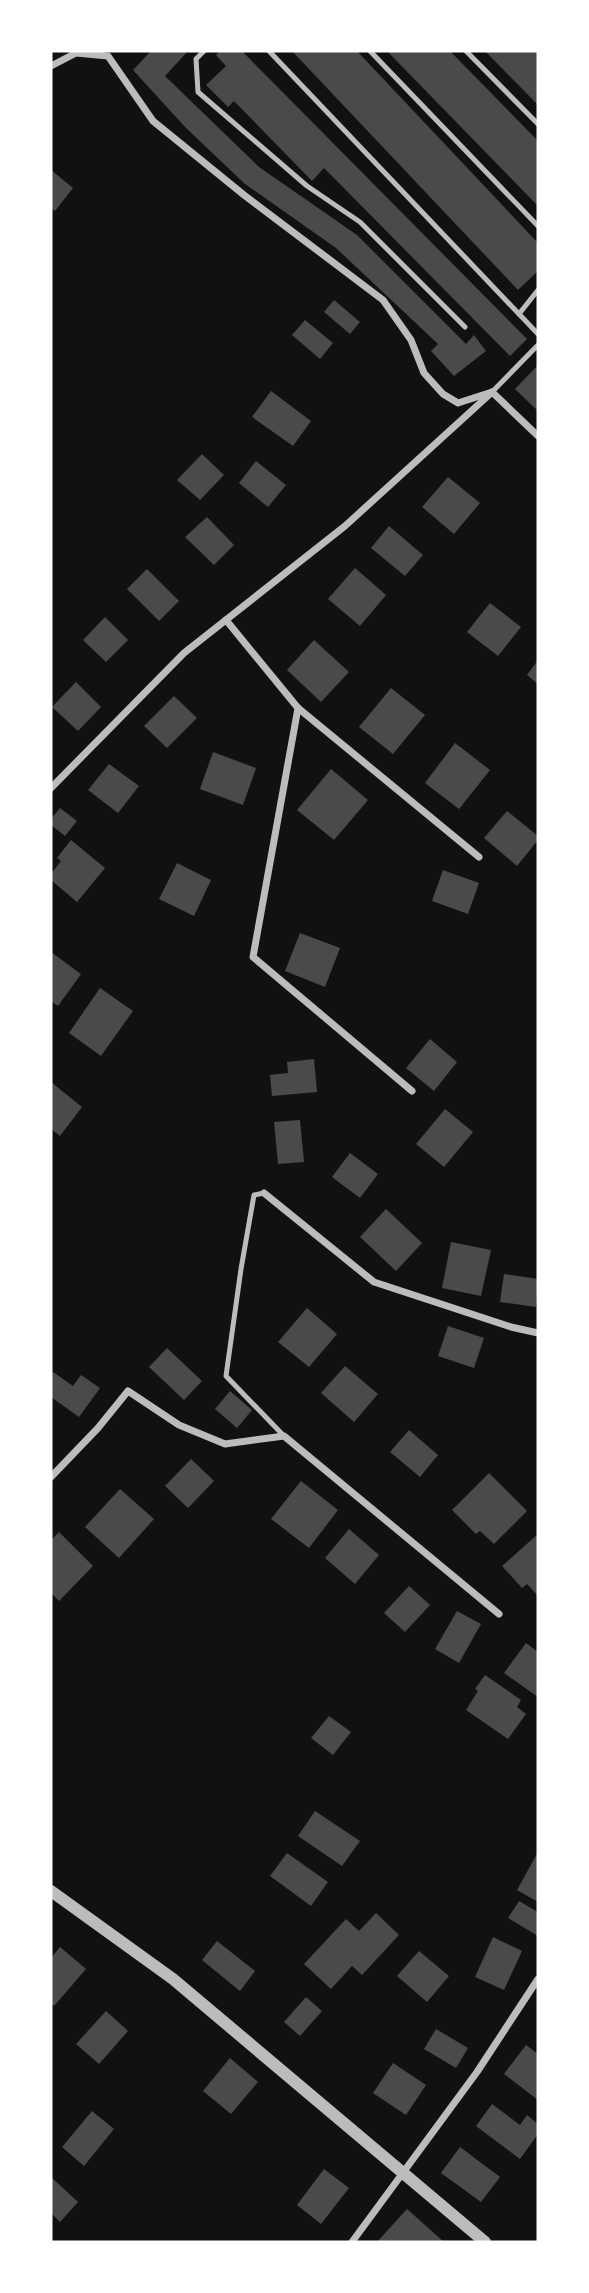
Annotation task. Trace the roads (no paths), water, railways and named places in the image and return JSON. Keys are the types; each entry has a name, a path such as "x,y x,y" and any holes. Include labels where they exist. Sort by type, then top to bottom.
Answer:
{"street":[{"path":"51,66 76,52 108,56 153,121 244,195 383,300 411,340 424,373 443,394 458,403 492,392"},
{"path":"492,392 538,436"},
{"path":"51,788 184,653 345,526 492,392"},
{"path":"226,620 298,708 479,857"},
{"path":"298,708 253,957 412,1091"},
{"path":"264,1193 373,1282 510,1327 538,1333"},
{"path":"51,1478 128,1391 179,1425 225,1444 284,1436 499,1614"},
{"path":"51,1891 173,1979 485,2242"},
{"path":"352,2242 477,2072 538,1979"}],"lane":[{"path":"204,51 196,59 198,92 307,186 360,222 464,327"},
{"path":"269,51 538,334"},
{"path":"370,51 538,226"},
{"path":"467,51 538,124"},
{"path":"519,314 538,290"},
{"path":"492,392 538,345"},
{"path":"264,1193 254,1195 226,1376 284,1436"}]}
